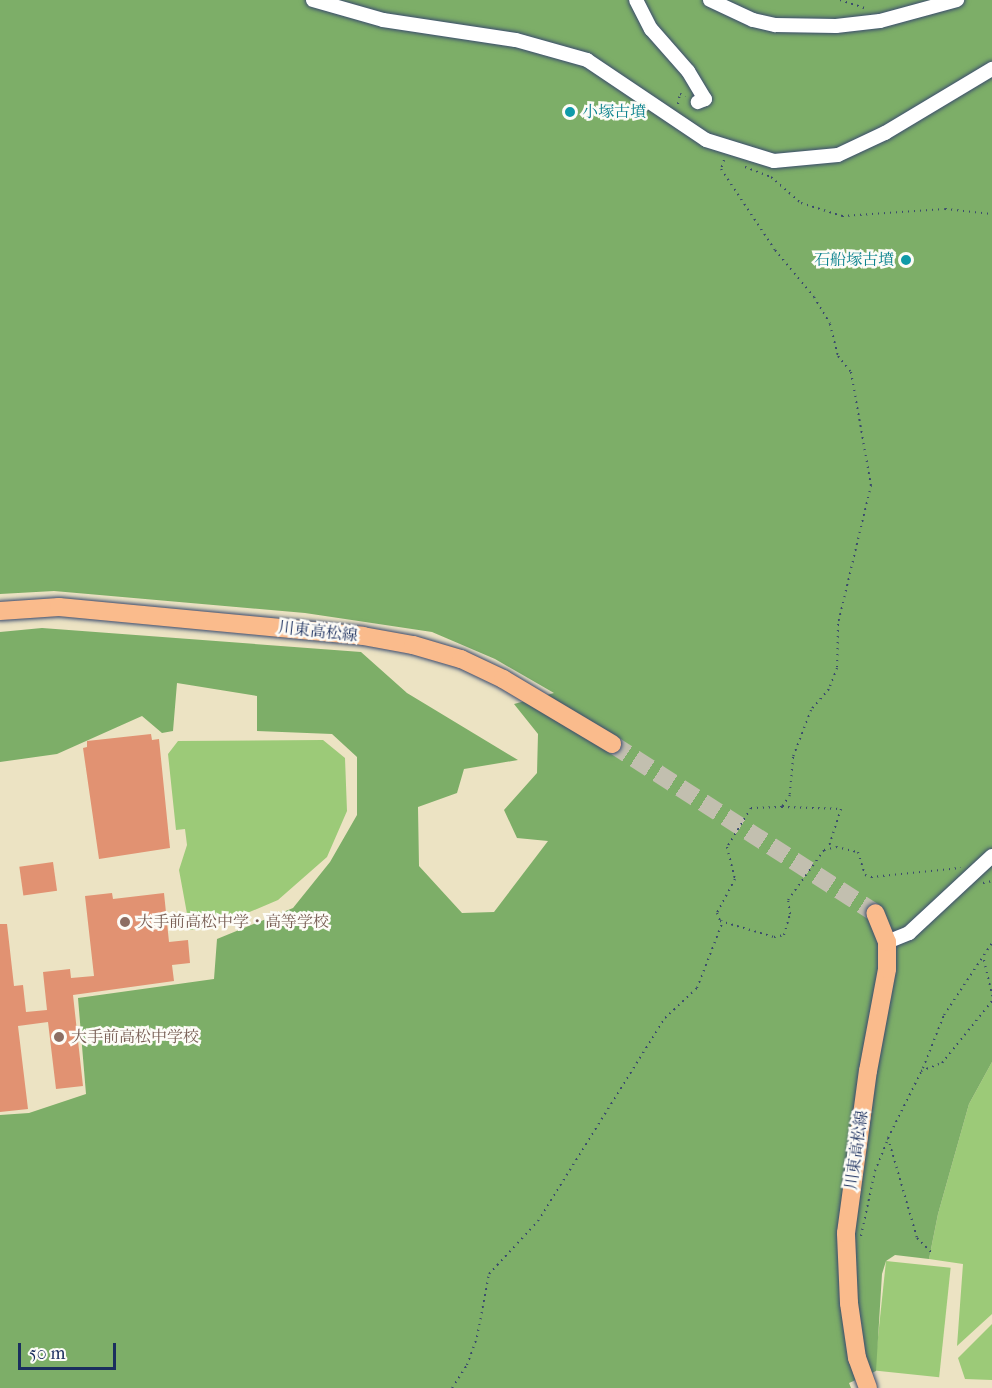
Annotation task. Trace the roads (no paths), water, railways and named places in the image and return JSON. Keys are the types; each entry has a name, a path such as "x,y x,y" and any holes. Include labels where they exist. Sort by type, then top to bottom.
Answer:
{"main road":[{"name":"川東高松線","path":"0,611 59,607 363,636 413,645 461,658 503,679 612,744"},
{"name":"川東高松線","path":"868,1388 857,1358 850,1314 846,1233 868,1071 887,969 887,942 875,913"}],"street":[{"path":"313,0 383,20 516,40 587,60 725,154 774,161 838,155 885,134 992,69"},
{"path":"636,0 651,29 688,71 705,99 699,102"},
{"path":"710,0 753,20 775,25 836,26 887,19 957,0"},
{"path":"887,942 909,933 973,871 992,856"}],"tunnel":[{"path":"612,744 875,913"}],"place":[{"name":"小塚古墳","path":"570,112"},
{"name":"石船塚古墳","path":"906,260"},
{"name":"大手前高松中学・高等学校","path":"125,922"},
{"name":"大手前高松中学校","path":"59,1037"}]}
